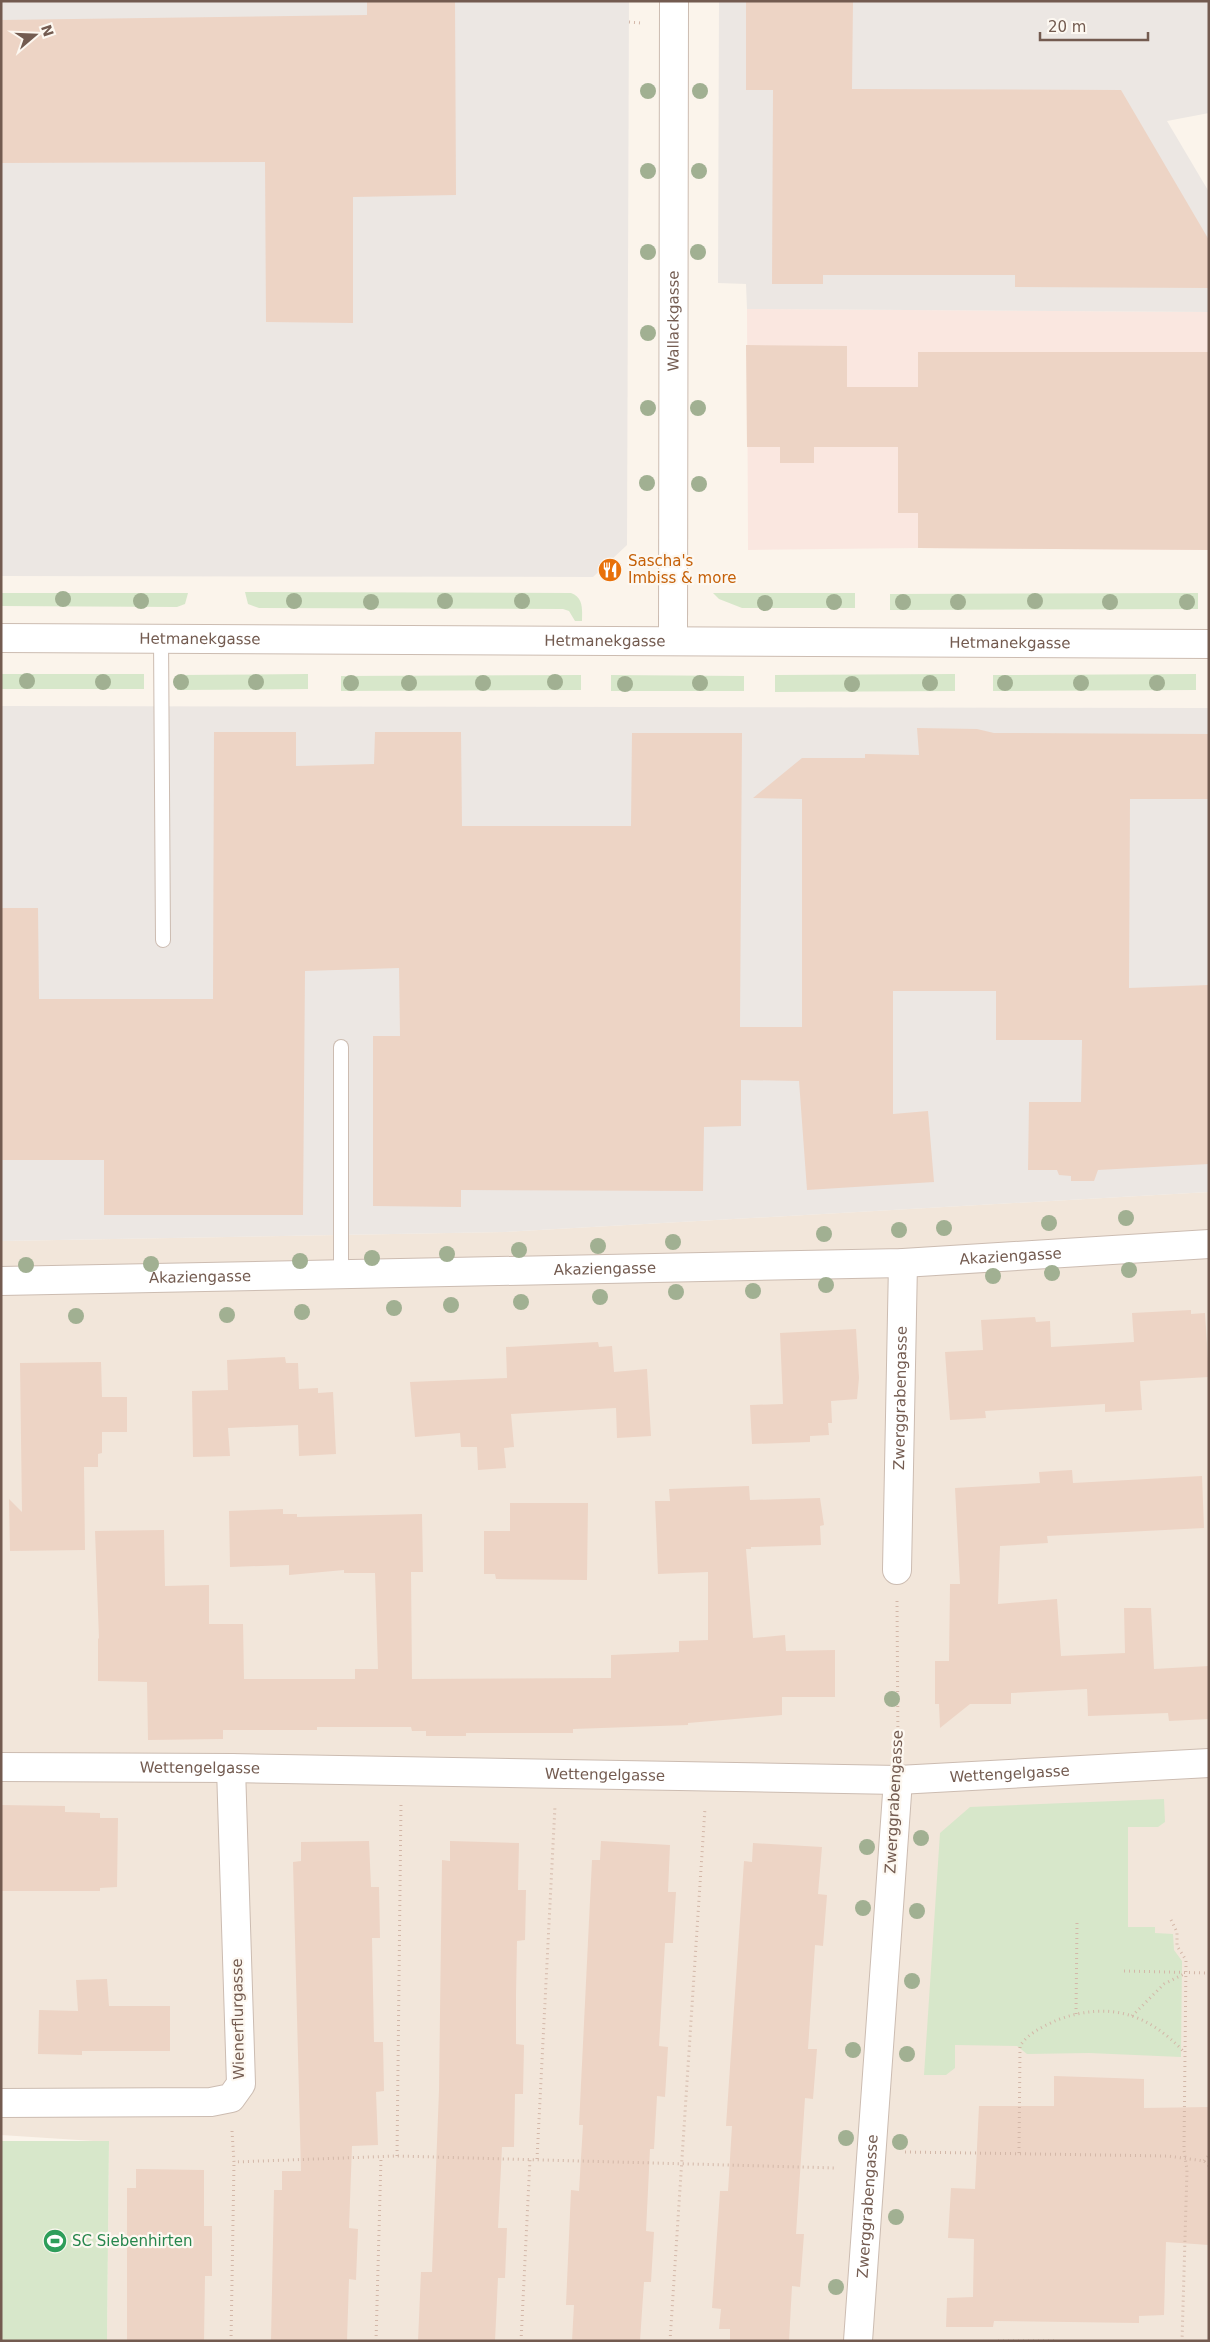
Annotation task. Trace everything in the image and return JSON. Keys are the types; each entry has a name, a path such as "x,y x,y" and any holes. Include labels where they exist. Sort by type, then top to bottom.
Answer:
{"street":[{"name":"Wallackgasse","path":"673,641 674,1"},
{"name":"Hetmanekgasse","path":"1,638 1209,644"},
{"name":"Akaziengasse","path":"1,1281 903,1263 1209,1244"},
{"name":"Zwerggrabengasse","path":"897,1570 903,1263"},
{"name":"Wettengelgasse","path":"1,1767 231,1768 898,1780 1209,1763"},
{"name":"Wienerflurgasse","path":"1,2102 211,2102 230,2098 241,2084 231,1768"},
{"name":"Zwerggrabengasse","path":"858,2341 898,1780"}],"lane":[{"path":"161,638 163,940"},
{"path":"341,1047 341,1274"}],"path":[{"name":"Zwerggrabengasse","path":"897,1570 898,1780"},
{"path":"397,2156 401,1771"},
{"path":"537,2159 557,1773"},
{"path":"670,2341 707,1777"},
{"path":"1076,2014 1077,1920"},
{"path":"1171,1920 1177,1932 1177,1946 1186,1960 1184,2150 1187,2170 1182,2341"},
{"path":"1124,1971 1209,1973"},
{"path":"1132,2016 1164,1984 1186,1973"},
{"path":"1019,2153 1020,2046 1040,2028 1076,2014 1108,2011 1132,2016 1155,2026 1169,2036 1185,2053"},
{"path":"230,2098 234,2162 232,2341"},
{"path":"234,2162 397,2156 682,2162 870,2161 1019,2153 1168,2156 1204,2160 1209,2166"},
{"path":"1204,2160 1209,2155"},
{"path":"376,2341 381,2158"},
{"path":"521,2341 530,2159"},
{"path":"998,2341 1058,2341"}],"shaded area":[{"path":"1,1 629,1 627,545 593,577 1,576"},
{"path":"719,1 1209,1 1209,113 1167,121 1209,192 1209,312 747,309 746,284 718,283"},
{"path":"747,309 1209,312 1209,550 918,548 748,550"},
{"path":"1,706 1209,708 1209,1192 505,1232 1,1241"},
{"path":"1209,1192 1209,2341 107,2341 109,2142 1,2135 1,1241 505,1232"}],"green space":[{"path":"245,592 571,593 580,601 582,621 575,621 569,611 563,609 259,608 248,604"},
{"path":"1,593 188,593 185,604 177,607 1,606"},
{"path":"713,593 855,593 855,608 742,608 719,599"},
{"path":"1198,593 1198,609 890,610 890,594"},
{"path":"1,674 144,674 144,689 1,689"},
{"path":"308,674 308,689 177,690 177,675"},
{"path":"955,674 955,691 775,692 775,675"},
{"path":"1196,674 1196,690 993,691 993,675"},
{"path":"581,675 581,690 341,691 341,676"},
{"path":"611,675 744,676 744,691 611,691"},
{"path":"1164,1799 1165,1822 1158,1827 1128,1827 1128,1927 1155,1927 1155,1933 1173,1934 1174,1950 1182,1961 1181,2057 1089,2053 1027,2054 1017,2046 955,2045 955,2068 946,2075 924,2075 940,1833 970,1807"},
{"name":"SC Siebenhirten","path":"1,2141 109,2141 107,2341 1,2341"}],"building":[{"path":"367,1 455,1 456,195 353,197 353,323 266,322 265,162 1,163 1,20 367,15"},
{"path":"746,1 853,1 852,89 1121,90 1209,240 1209,288 1015,287 1015,275 823,275 823,284 772,284 773,90 746,90"},
{"path":"746,345 847,346 847,387 918,387 918,352 1209,352 1209,550 918,548 918,513 898,513 898,447 814,447 814,463 780,463 780,447 747,447"},
{"path":"917,728 977,729 994,733 1209,734 1209,799 1130,799 1129,988 1209,985 1209,1164 1098,1170 1094,1181 1071,1181 1071,1176 1059,1175 1057,1170 1028,1170 1029,1102 1081,1102 1082,1040 996,1040 996,991 893,991 893,1114 928,1111 934,1182 807,1190 799,1081 741,1080 741,1126 704,1127 703,1191 461,1190 461,1207 373,1206 373,1036 400,1036 399,968 305,971 303,1215 104,1215 104,1160 1,1160 1,908 38,908 39,999 213,999 214,732 296,732 296,766 374,764 375,732 461,732 462,826 631,826 632,733 742,733 740,1027 802,1027 802,799 753,798 802,758 865,758 865,754 919,755"},
{"path":"1191,1310 1191,1314 1205,1313 1209,1377 1140,1381 1142,1410 1105,1412 1105,1404 985,1411 986,1418 950,1420 945,1352 983,1350 981,1320 1035,1317 1036,1322 1050,1321 1051,1347 1134,1342 1132,1313"},
{"path":"856,1329 859,1378 857,1399 831,1401 832,1423 828,1423 829,1435 810,1436 810,1442 752,1444 750,1405 783,1404 780,1333"},
{"path":"598,1342 599,1347 612,1346 614,1372 647,1369 651,1436 617,1438 616,1408 511,1414 514,1447 504,1448 506,1468 478,1470 477,1447 461,1447 460,1433 415,1437 410,1382 507,1378 506,1347"},
{"path":"285,1357 286,1363 298,1363 299,1389 318,1388 318,1393 333,1392 336,1454 299,1456 298,1425 228,1428 230,1456 193,1457 192,1391 228,1390 227,1360"},
{"path":"101,1362 102,1397 127,1397 127,1432 102,1432 102,1453 98,1454 98,1467 84,1467 85,1550 10,1551 9,1499 22,1512 20,1363"},
{"path":"1072,1470 1073,1483 1202,1476 1204,1528 1047,1536 1048,1543 1000,1546 998,1604 1057,1599 1061,1656 1125,1653 1124,1608 1151,1608 1154,1669 1209,1666 1209,1719 1169,1721 1168,1713 1088,1716 1087,1689 1011,1693 1011,1704 970,1704 940,1728 939,1704 935,1704 935,1661 949,1661 950,1584 960,1584 955,1488 1040,1483 1039,1472"},
{"path":"749,1486 750,1500 820,1498 824,1525 820,1526 821,1545 751,1547 751,1549 746,1549 753,1638 785,1635 786,1651 835,1650 835,1697 782,1697 782,1715 688,1723 688,1725 573,1729 573,1733 466,1733 466,1736 426,1736 426,1731 412,1731 411,1727 317,1727 317,1730 223,1730 223,1739 148,1740 147,1682 98,1681 99,1639 95,1531 164,1530 165,1586 209,1585 209,1624 243,1624 244,1679 355,1679 355,1669 378,1669 375,1573 344,1573 344,1570 289,1575 289,1565 230,1567 229,1511 283,1509 283,1514 297,1514 297,1517 422,1514 423,1572 411,1572 412,1679 611,1678 611,1655 679,1652 679,1641 708,1640 708,1572 658,1574 655,1501 670,1501 669,1489"},
{"path":"510,1503 588,1503 587,1580 496,1579 495,1574 484,1574 484,1531 510,1531"},
{"path":"1,1805 65,1806 65,1812 100,1813 100,1818 118,1818 117,1887 100,1888 100,1891 1,1891"},
{"path":"369,1841 371,1887 379,1887 380,1938 372,1938 374,2042 383,2042 384,2091 376,2092 378,2145 352,2146 349,2228 358,2229 356,2280 349,2279 347,2341 271,2341 274,2190 282,2190 282,2171 301,2171 293,1862 301,1861 301,1842"},
{"path":"450,1841 519,1843 518,1890 526,1890 525,1940 517,1941 516,1995 516,2044 524,2045 523,2094 515,2094 514,2147 502,2147 498,2228 507,2228 505,2278 498,2278 495,2341 418,2341 421,2272 432,2272 439,2090 442,1860 450,1861"},
{"path":"601,1841 670,1845 668,1892 676,1892 673,1943 665,1943 659,2046 668,2047 665,2097 657,2096 654,2149 650,2149 646,2231 654,2232 651,2282 644,2282 640,2341 572,2341 574,2305 566,2305 571,2190 579,2191 583,2125 579,2125 592,1860 600,1860"},
{"path":"753,1843 822,1847 818,1894 827,1895 823,1946 815,1945 808,2049 817,2049 813,2099 805,2098 796,2234 804,2234 800,2287 792,2286 789,2341 730,2341 730,2329 719,2329 721,2309 712,2308 720,2191 728,2191 732,2126 726,2126 744,1861 752,1862"},
{"path":"107,1979 109,2006 170,2006 170,2051 82,2051 82,2055 38,2054 39,2010 78,2011 76,1980"},
{"path":"1054,2076 1144,2079 1144,2108 1209,2107 1209,2245 1166,2242 1164,2315 1139,2316 1139,2323 994,2321 993,2327 946,2327 947,2298 973,2297 974,2239 948,2238 951,2188 975,2189 979,2106 1054,2106"},
{"path":"136,2169 204,2170 204,2226 212,2226 212,2276 205,2276 204,2341 127,2341 127,2188 136,2188"}],"place":[{"name":"Sascha's Imbiss & more","path":"610,570"},
{"name":"SC Siebenhirten","path":"55,2241"}]}
